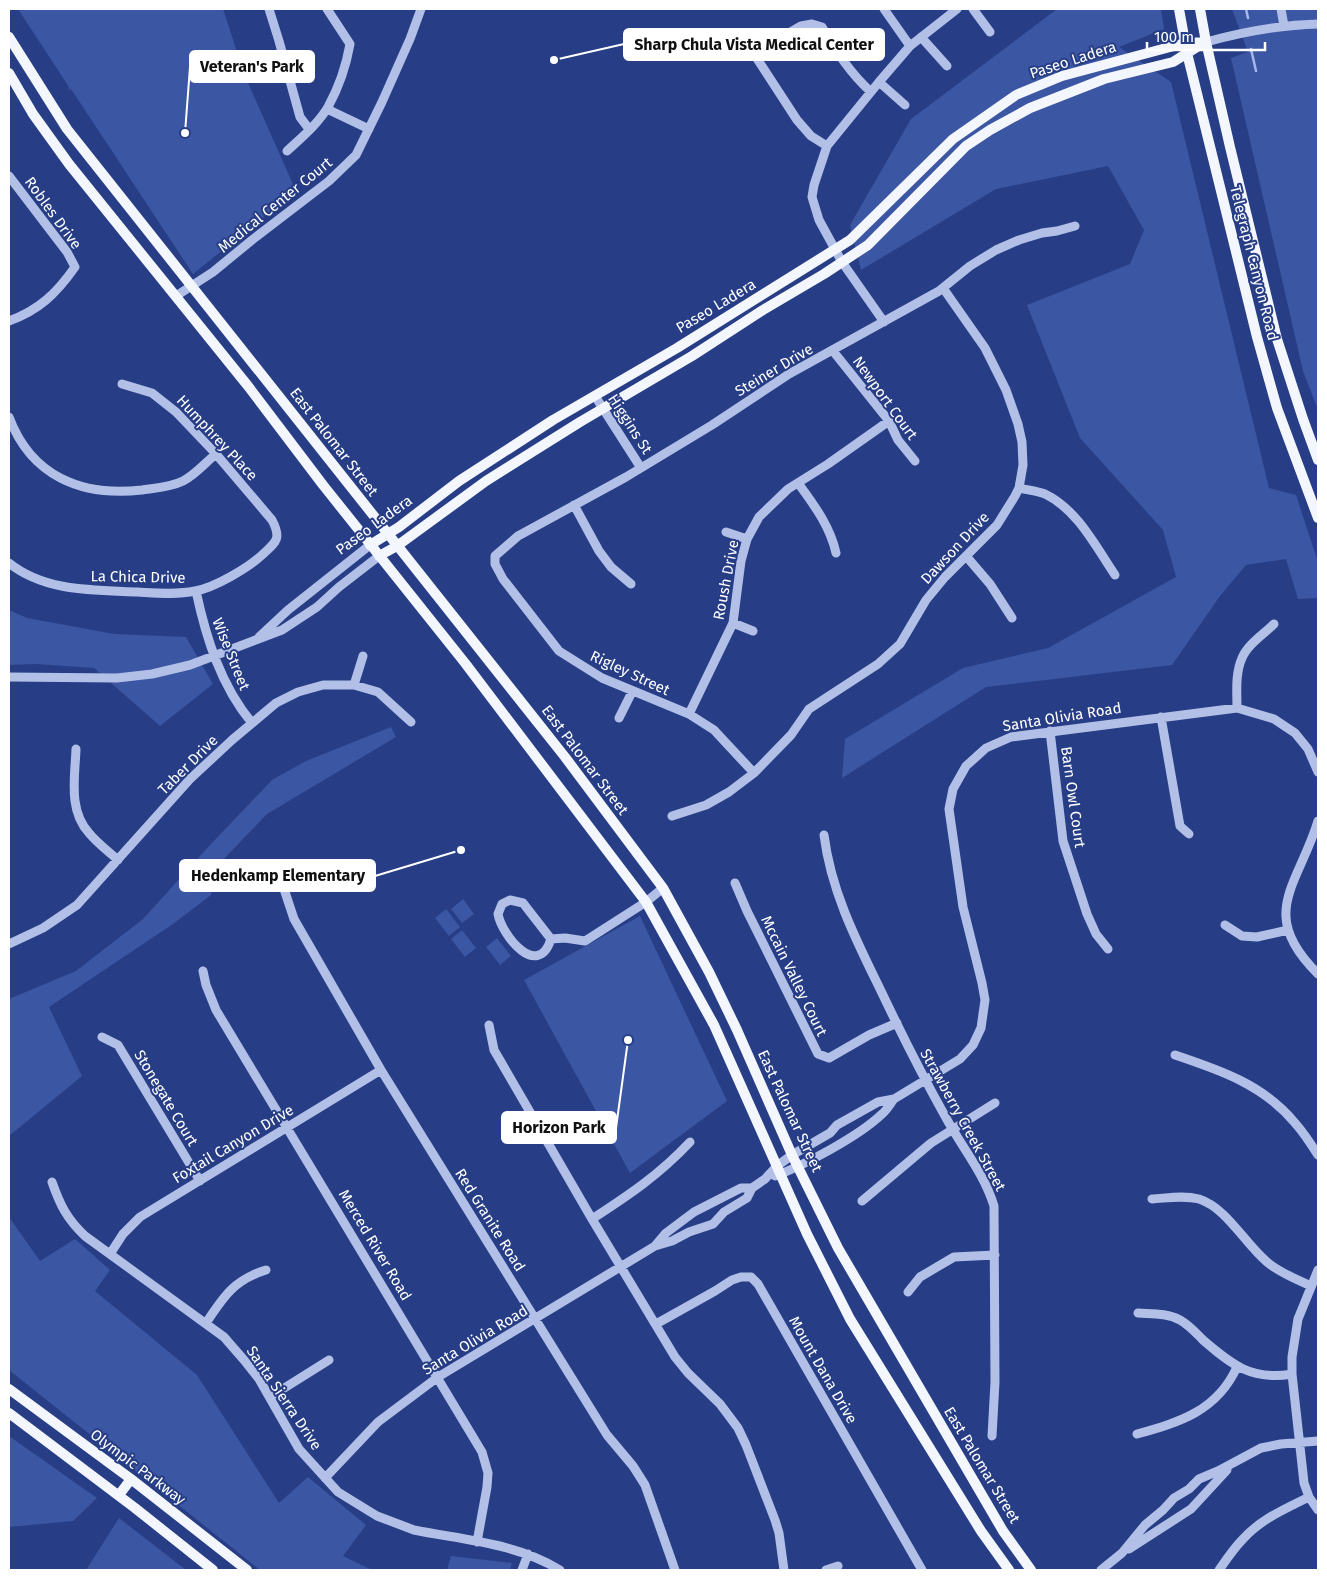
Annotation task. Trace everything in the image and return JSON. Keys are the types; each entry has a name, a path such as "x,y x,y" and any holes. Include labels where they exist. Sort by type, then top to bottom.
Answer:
{"main road":[{"name":"Telegraph Canyon Road","path":"1179,9 1186,48 1256,337 1277,408 1318,518"},
{"name":"Telegraph Canyon Road","path":"1200,9 1206,42 1277,339 1318,460"},
{"name":"East Palomar Street","path":"9,37 67,129 565,758 663,888 709,972 737,1030 792,1155 838,1248 1003,1531 1031,1570"},
{"name":"Paseo Ladera","path":"370,545 488,461 850,240 953,138 1016,95 1062,76 1206,42"},
{"name":"Paseo Ladera","path":"379,556 397,546 486,481 692,356 763,310 824,274 868,244 966,146 990,130 1030,108 1058,96 1104,79 1173,62 1186,48"},
{"path":"9,73 33,114 69,164 248,386 370,545 465,662 646,902 714,1025 806,1234 850,1319 981,1531 1009,1570"},
{"name":"Olympic Parkway","path":"9,1389 130,1479 247,1570"},
{"path":"9,1413 213,1570"},
{"path":"118,1495 130,1479"}],"street":[{"path":"269,9 280,41 300,117 310,129"},
{"path":"287,151 327,109 346,69 350,44 327,9"},
{"name":"Medical Center Court","path":"176,296 213,272 329,182 356,155 402,56 421,9"},
{"path":"884,9 910,46"},
{"path":"973,9 990,32"},
{"path":"1281,9 1284,26"},
{"path":"884,322 842,262 819,220 812,197 814,185 828,146 879,82 910,46 955,10"},
{"path":"754,53 802,26 812,24 822,27 837,53 855,77 871,92"},
{"name":"Paseo Ladera","path":"1206,42 1229,35 1284,26 1318,24"},
{"path":"741,34 797,120 811,136 828,146"},
{"path":"921,37 947,66"},
{"path":"879,82 905,106"},
{"path":"327,109 369,129"},
{"name":"Robles Drive","path":"9,176 67,252 75,267 65,281 34,310 9,321"},
{"name":"Steiner Drive","path":"495,556 518,536 641,468 712,425 789,374 940,291 970,266 996,250 1042,233 1076,226"},
{"name":"Dawson Drive","path":"672,816 706,805 729,792 754,773 791,735 809,709 878,664 900,644 926,600 945,576 997,525 1019,488 1023,465 1022,442 1006,390 979,338 942,288"},
{"name":"Newport Court","path":"833,351 889,421 898,440 915,461"},
{"name":"Humphrey Place","path":"122,384 152,393 191,427 272,520 278,530"},
{"name":"Higgins St","path":"595,396 641,468"},
{"path":"9,417 19,439 40,465 65,481 82,488 102,491 133,491 167,486 185,480 216,454"},
{"name":"Roush Drive","path":"689,714 733,623 746,539 759,517 788,489 889,421"},
{"path":"798,483 816,506 832,537 836,553"},
{"path":"1019,488 1045,494 1067,508 1087,533 1115,575"},
{"path":"574,504 599,551 611,567 630,584"},
{"name":"La Chica Drive","path":"9,564 35,578 59,586 154,593 196,591 221,582 259,558 276,541 278,530"},
{"path":"726,532 746,539"},
{"name":"Paseo Ladera","path":"257,639 288,610 370,545"},
{"name":"Paseo Ladera","path":"9,677 117,678 152,674 190,665 272,635 289,626 379,556"},
{"name":"Rigley Street","path":"495,556 494,564 504,579 559,651 602,678 689,714 714,730 754,773"},
{"path":"966,556 990,584 1012,618"},
{"name":"Wise Street","path":"196,591 202,620 226,686 240,709 252,723"},
{"path":"733,623 753,630"},
{"path":"1237,708 1237,676 1242,657 1252,644 1274,624"},
{"path":"354,685 363,656"},
{"name":"Taber Drive","path":"9,944 43,928 77,905 190,778 276,703 298,692 323,685 354,685 378,692 411,722"},
{"path":"619,718 632,692"},
{"name":"Santa Olivia Road","path":"325,1478 378,1422 438,1377 655,1246 672,1242 689,1232 713,1224 724,1212 748,1198 752,1188 778,1170 792,1155 830,1133 836,1125 851,1116 878,1102 894,1099 925,1081 960,1059 973,1045 981,1028 985,1009 984,991 965,916 953,848 949,809 953,789 966,766 986,748 1011,737 1237,708 1274,719 1295,733 1308,749 1318,772"},
{"path":"1161,717 1180,826 1189,834"},
{"name":"Barn Owl Court","path":"1050,731 1063,841 1087,914 1096,934 1108,948"},
{"path":"76,749 74,798 80,819 87,831 118,860"},
{"path":"1318,822 1312,841 1289,892 1286,913 1288,930 1298,953 1318,974"},
{"name":"Strawberry Creek Street","path":"824,834 829,864 844,913 925,1081 952,1130 982,1177 992,1200 995,1214 996,1382 992,1436"},
{"name":"Red Granite Road","path":"282,883 294,919 381,1070 607,1435 633,1466 645,1485 676,1570"},
{"name":"Mccain Valley Court","path":"736,883 747,911 818,1054 829,1058 869,1035 897,1023"},
{"path":"551,939 565,938 585,941 646,902 663,888"},
{"path":"510,900 523,903 551,939 548,948 542,954 537,956 524,954 499,922 498,914 502,904 510,900"},
{"path":"1224,925 1242,936 1257,937 1288,930"},
{"name":"Merced River Road","path":"203,971 206,985 216,1010 482,1452 488,1473 477,1542"},
{"path":"489,1025 494,1050 675,1357 688,1373 720,1404 738,1428 775,1520 779,1533 784,1570"},
{"name":"Stonegate Court","path":"102,1037 118,1045 200,1181"},
{"path":"1175,1054 1227,1073 1262,1093 1296,1123 1318,1155"},
{"name":"Foxtail Canyon Drive","path":"110,1254 123,1234 140,1217 381,1070"},
{"name":"Santa Olivia Road","path":"778,1170 798,1166 843,1142 883,1114 894,1099"},
{"path":"862,1202 931,1143 995,1103"},
{"path":"592,1219 638,1190 670,1163 690,1142"},
{"name":"Santa Sierra Drive","path":"52,1182 62,1209 74,1226 224,1337 244,1360 270,1397 299,1449 338,1492 390,1522 414,1530 502,1546 528,1554 560,1570"},
{"name":"Santa Olivia Road","path":"655,1246 666,1233 694,1212 741,1188 752,1188"},
{"path":"1152,1199 1185,1197 1209,1204 1220,1212 1268,1263 1283,1274 1312,1286"},
{"path":"908,1292 920,1277 954,1257 995,1255"},
{"path":"206,1323 231,1288 249,1275 266,1270"},
{"path":"1318,1270 1302,1308 1295,1331 1292,1374 1304,1483 1309,1497 1318,1510"},
{"name":"Mount Dana Drive","path":"656,1324 715,1292 732,1280 741,1277 751,1277 758,1284 922,1570"},
{"path":"1138,1313 1162,1314 1180,1320 1224,1358 1237,1367 1252,1373 1268,1376 1292,1374"},
{"path":"270,1397 329,1360"},
{"path":"1137,1434 1173,1424 1202,1408 1230,1381 1237,1367"},
{"path":"1122,1553 1145,1525 1174,1498 1189,1489 1199,1479 1261,1448 1281,1444 1318,1441"},
{"path":"1101,1570 1122,1553 1191,1510 1232,1464"},
{"path":"1218,1570 1254,1528 1268,1517 1309,1497"},
{"path":"522,1570 528,1554"},
{"path":"826,1570 838,1566"}],"shaded area":[{"path":"18,9 223,9 245,76 296,191 193,274"},
{"path":"1057,9 1161,9 1164,29 1119,47 1171,82 1269,488 1296,495 1318,562 1318,598 1298,599 1286,559 1246,565 1220,596 1172,665 986,687 842,778 845,739 963,668 1048,648 1176,577 1163,530 1080,438 1027,305 1130,264 1144,230 1108,166 996,189 861,270 850,225 911,119"},
{"path":"1232,9 1318,9 1318,410 1303,371 1231,58 1248,52"},
{"path":"9,610 27,618 114,634 186,637 213,684 160,726 94,668 36,664 9,665"},
{"path":"391,727 396,737 267,814 218,865 211,895 173,924 49,1007 82,1076 9,1136 9,999 76,971 143,919 272,780 306,761"},
{"path":"463,899 474,914 462,923 451,909"},
{"path":"446,909 460,927 449,936 435,918"},
{"path":"640,916 727,1101 630,1173 524,980"},
{"path":"462,930 476,948 465,957 451,939"},
{"path":"497,938 511,956 500,965 486,947"},
{"path":"9,1217 40,1261 75,1239 110,1270 95,1291 197,1375 279,1503 308,1477 366,1525 343,1556 372,1570 260,1570 9,1370"},
{"path":"9,1436 97,1498 73,1521 9,1527"},
{"path":"119,1518 186,1570 86,1570"},
{"path":"451,1556 512,1563 510,1570 447,1570"}],"waterway":[{"path":"1246,9 1248,18"},
{"path":"1251,49 1256,71"}],"place":[{"name":"Sharp Chula Vista Medical Center","path":"554,60"},
{"name":"Veteran's Park","path":"185,133"},
{"name":"Hedenkamp Elementary","path":"461,850"},
{"name":"Horizon Park","path":"628,1040"}]}
